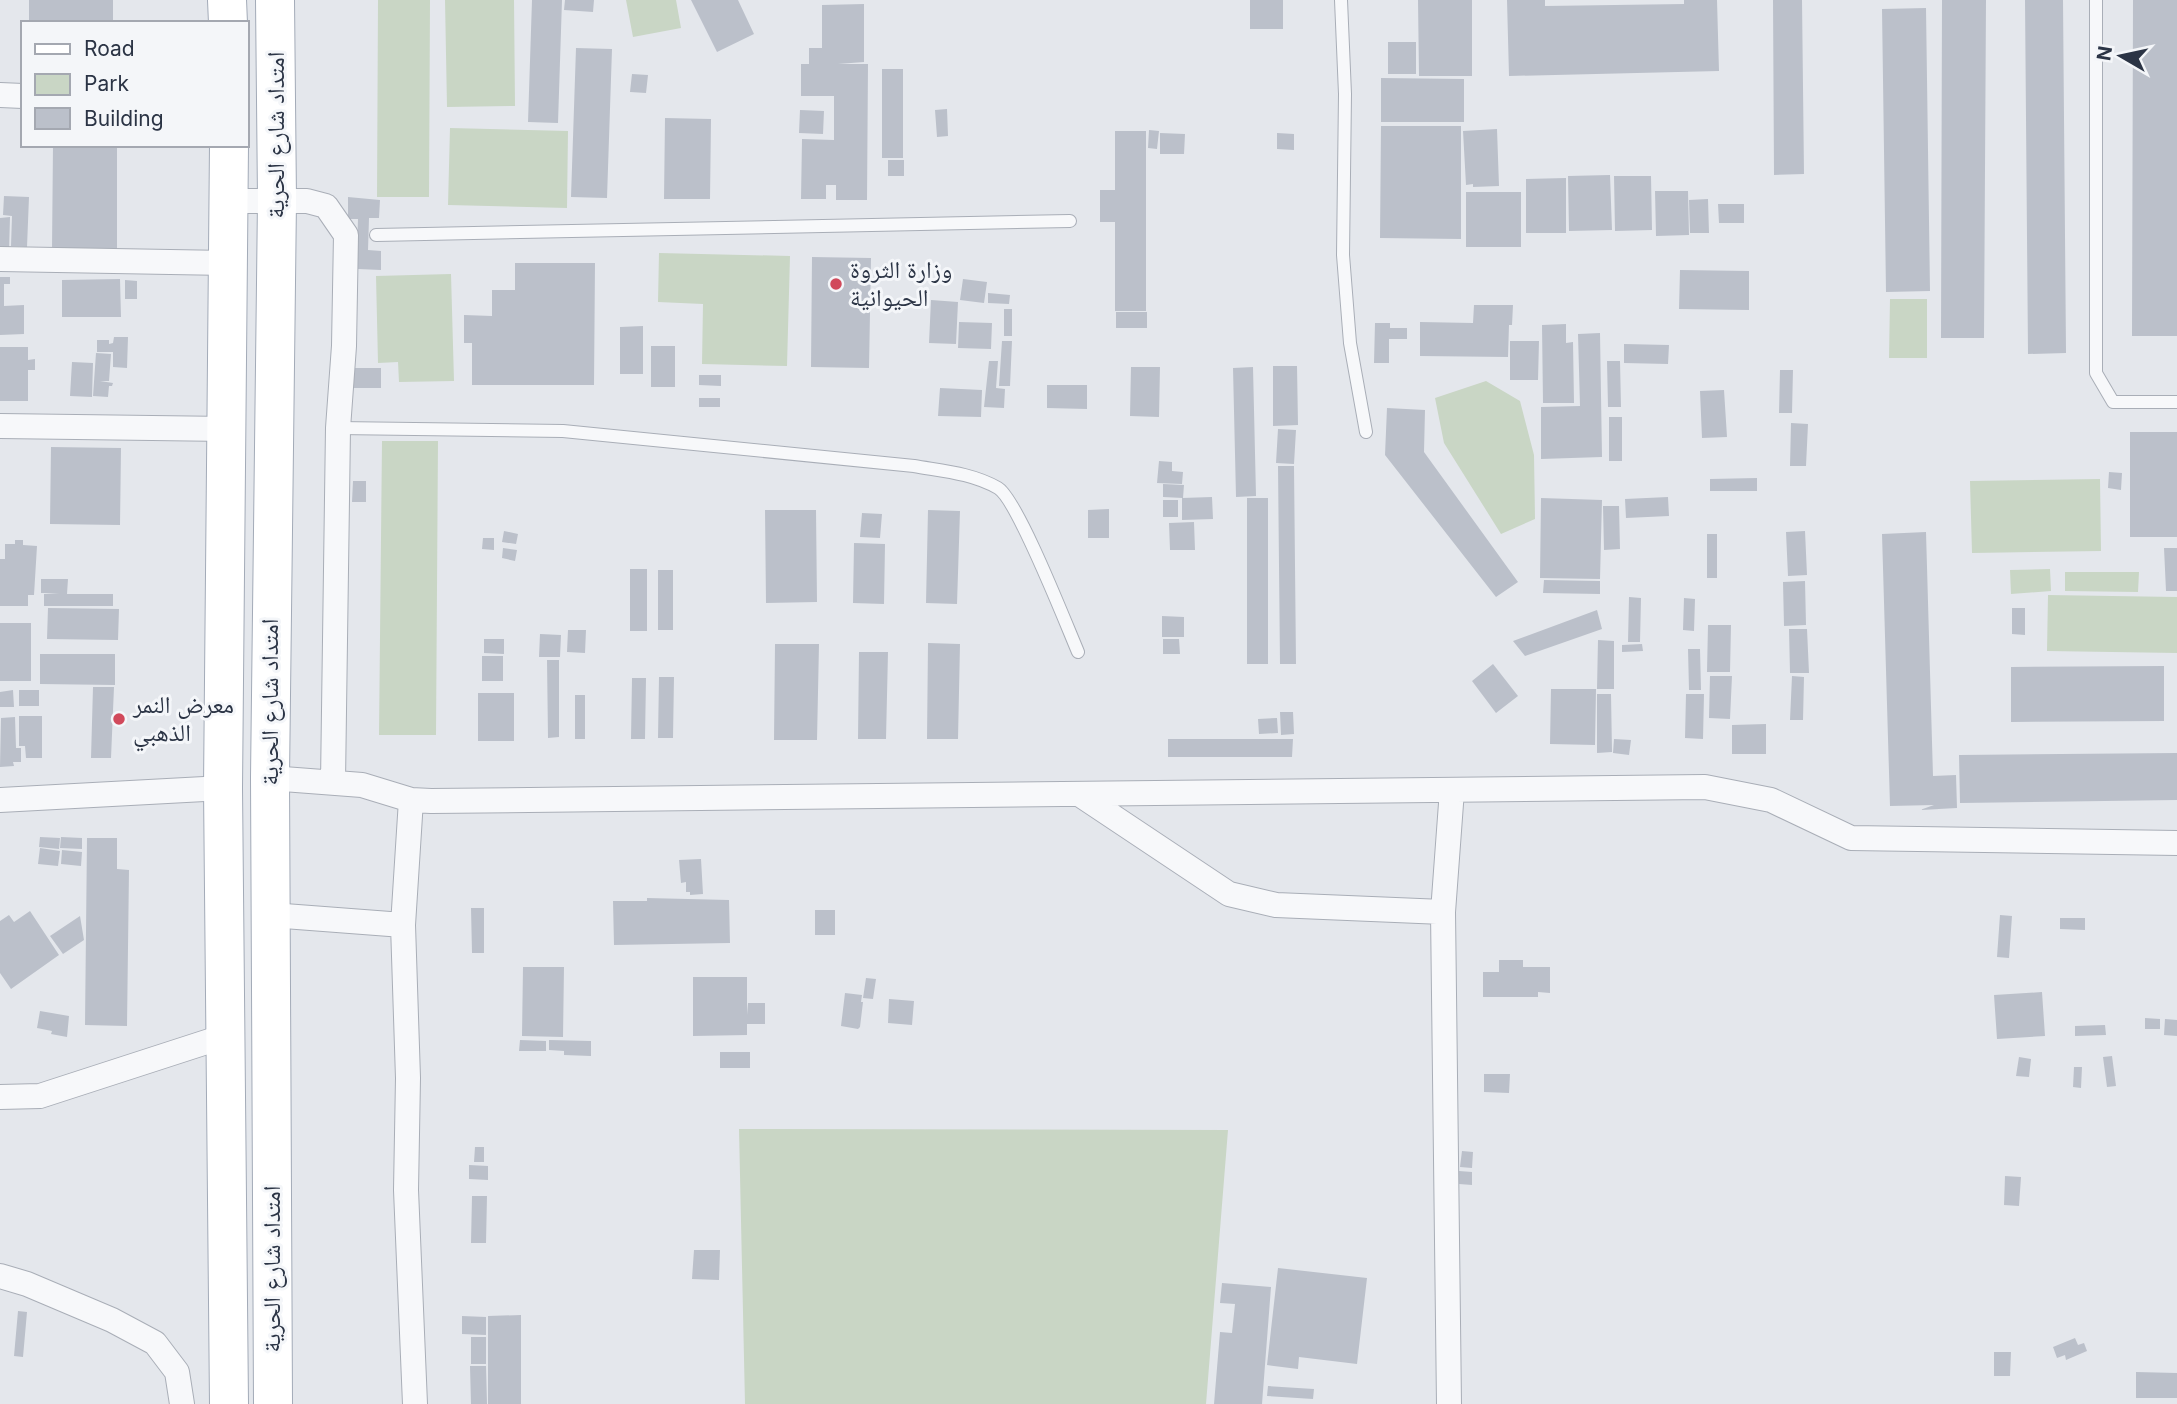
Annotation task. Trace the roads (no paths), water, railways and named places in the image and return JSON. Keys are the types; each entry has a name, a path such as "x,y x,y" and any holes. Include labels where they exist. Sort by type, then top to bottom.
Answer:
{"main road":[{"path":"227,0 228,21"},
{"name":"امتداد شارع الحرية","path":"273,1404 270,778 277,200 275,0"},
{"name":"امتداد شارع الحرية","path":"229,147 223,788 229,1404"},
{"path":"229,1350 273,1348"}],"street":[{"path":"0,96 21,96"},
{"path":"229,201 307,201 326,206 346,235 344,346 338,428 333,782"},
{"path":"0,259 227,263"},
{"path":"0,426 228,429"},
{"path":"270,778 362,785 411,800 1705,787 1771,800 1851,838 2177,843"},
{"path":"0,800 223,788"},
{"path":"1449,1404 1443,912 1452,790"},
{"path":"1079,794 1230,894 1276,905 1443,912"},
{"path":"411,800 404,925 408,1078 406,1190 415,1404"},
{"path":"271,915 404,925"},
{"path":"0,1097 40,1096 225,1035"},
{"path":"0,1276 27,1284 112,1320 155,1343 177,1372 182,1404"}],"lane":[{"path":"1341,0 1345,94 1343,255 1350,343 1366,432"},
{"path":"2096,0 2096,373 2113,402 2177,402"},
{"path":"376,235 1070,221"},
{"path":"338,428 563,431 914,466 972,477 1001,489 1018,516 1078,652"}],"place":[{"name":"وزارة الثروة الحيوانية","path":"836,284"},
{"name":"معرض النمر الذهبي","path":"119,719"}]}
